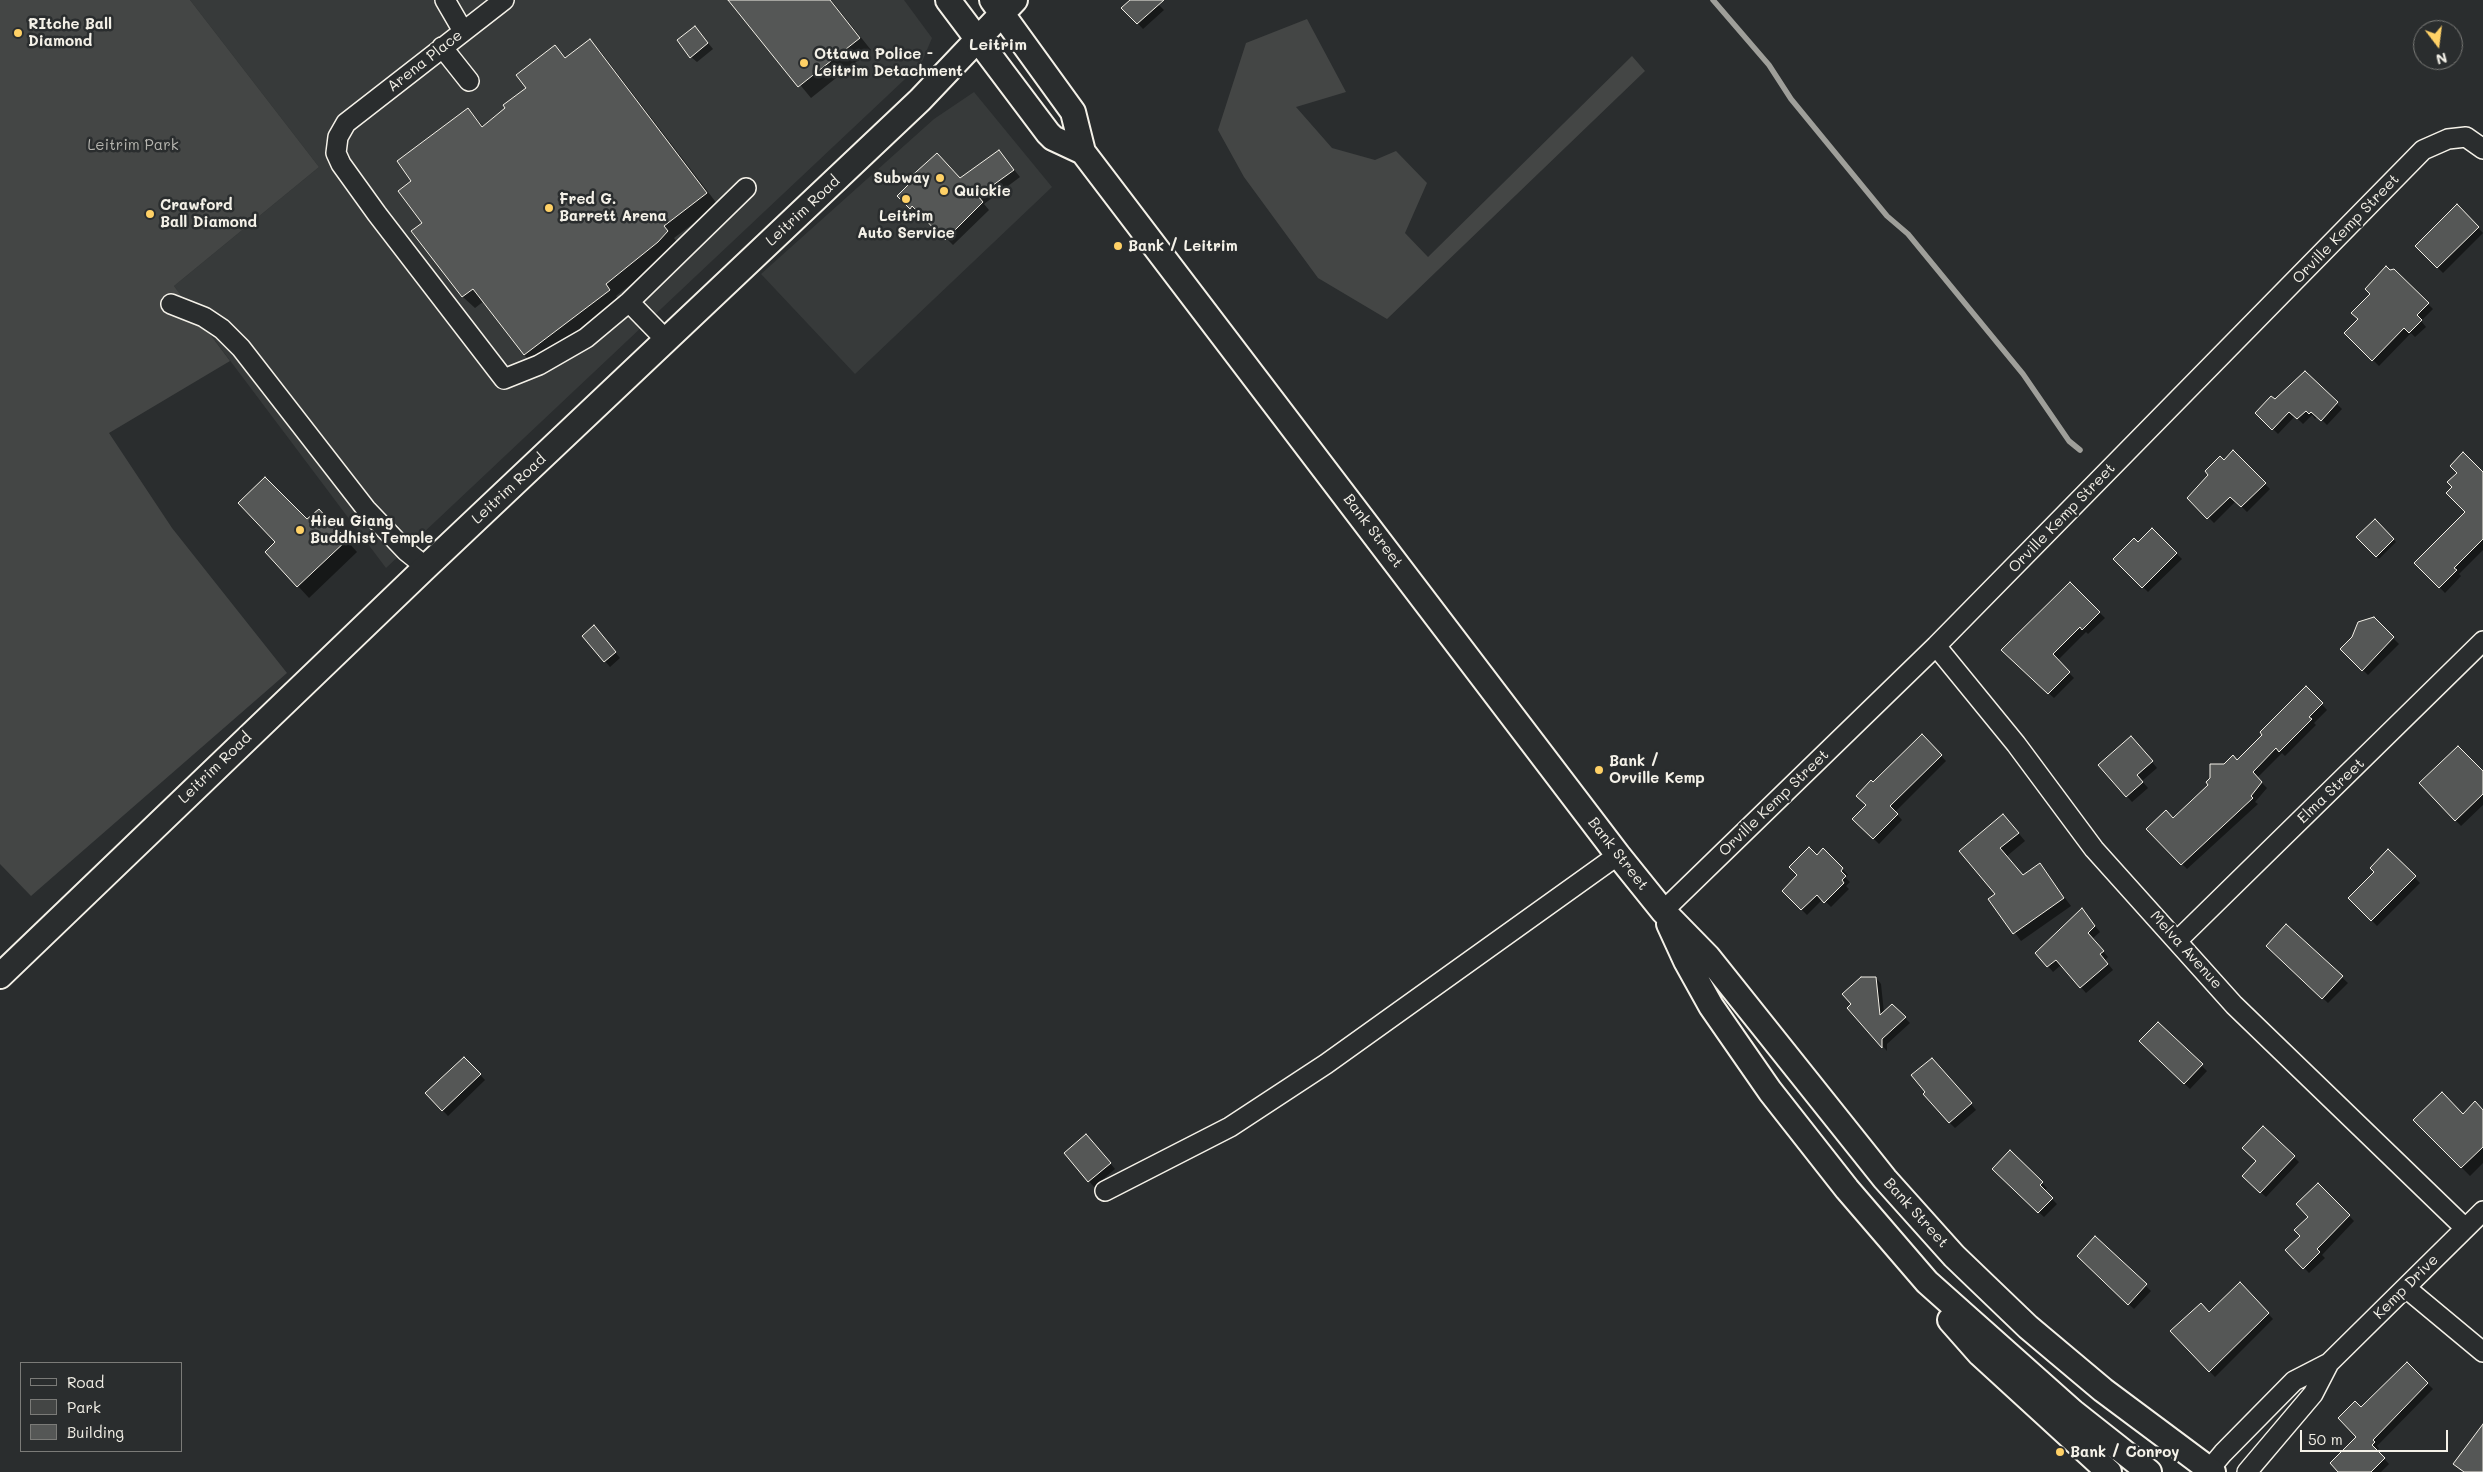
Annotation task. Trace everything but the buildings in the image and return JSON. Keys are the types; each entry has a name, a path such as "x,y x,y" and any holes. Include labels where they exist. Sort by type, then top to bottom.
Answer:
{"main road":[{"name":"Bank Street","path":"948,0 978,42 1053,138 1083,152"},
{"name":"Bank Street","path":"1003,5 1073,112 1083,152 1618,856 1663,911 1696,942 1885,1179 1954,1256 2064,1359 2210,1471"},
{"name":"Leitrim Road","path":"0,976 426,567 920,100 978,42 1003,5"},
{"name":"Bank Street","path":"1663,911 1698,983 1770,1091 1847,1190 1927,1282 2073,1412 2148,1472"},
{"path":"1927,1282 1941,1308 1980,1354 2109,1472"}],"street":[{"path":"444,0 463,31"},
{"name":"Arena Place","path":"504,0 346,123 338,137 336,153 341,164 408,256 504,379 562,353 586,338 629,302"},
{"path":"442,48 469,81"},
{"name":"Orville Kemp Street","path":"1663,911 1936,646 2423,150 2448,139 2466,137 2483,149"},
{"path":"666,340 629,302 746,188"},
{"path":"171,304 204,316 222,329 241,348 366,508 406,551 426,567"},
{"name":"Elma Street","path":"2178,940 2483,641"},
{"name":"Melva Avenue","path":"1936,646 2016,744 2094,849 2178,940 2234,1005 2465,1228"},
{"path":"1105,1191 1230,1127 1326,1064 1618,856"},
{"name":"Kemp Drive","path":"2247,1472 2313,1394 2329,1364 2483,1211"},
{"path":"2406,1288 2483,1352"},
{"name":"Kemp Drive","path":"2210,1471 2223,1453 2294,1381 2329,1364"}],"shaded area":[{"path":"190,0 904,0 932,38 921,64 386,568 174,286 319,167"},
{"path":"974,92 1052,187 855,374 761,274 934,119"}],"green space":[{"name":"Leitrim Park","path":"0,0 190,0 319,167 174,286 230,361 109,433 172,528 287,673 31,896 0,864"},
{"path":"1307,19 1346,92 1296,107 1332,148 1375,160 1396,151 1427,183 1405,233 1428,257 1632,56 1645,71 1387,319 1318,278 1244,177 1218,130 1246,43"}],"waterway":[{"path":"1713,0 1769,65 1791,99 1887,216 1908,234 2023,374 2069,441 2080,450"}],"place":[{"name":"RItche Ball Diamond","path":"18,33"},
{"name":"Ottawa Police - Leitrim Detachment","path":"804,63"},
{"name":"Subway","path":"940,178"},
{"name":"Quickie","path":"944,191"},
{"name":"Leitrim Auto Service","path":"906,199"},
{"name":"Fred G. Barrett Arena","path":"549,208"},
{"name":"Crawford Ball Diamond","path":"150,214"},
{"name":"Bank / Leitrim","path":"1118,246"},
{"name":"Hieu Giang Buddhist Temple","path":"300,530"},
{"name":"Bank / Orville Kemp","path":"1599,770"},
{"name":"Bank / Conroy","path":"2060,1452"}],"district":[{"name":"Leitrim","path":"998,45"}]}
